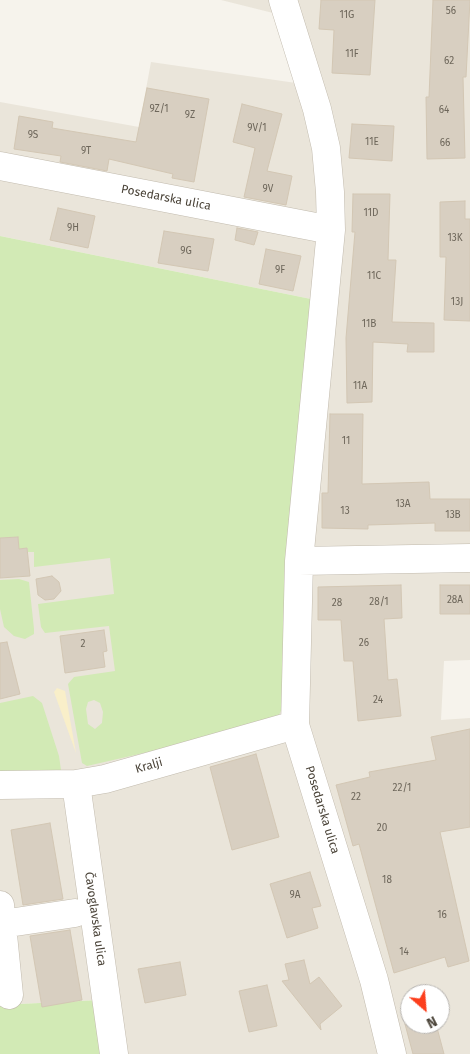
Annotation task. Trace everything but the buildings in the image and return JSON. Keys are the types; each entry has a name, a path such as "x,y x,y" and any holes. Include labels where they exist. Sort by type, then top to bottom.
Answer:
{"street":[{"name":"Posedarska ulica","path":"283,0 317,109 326,148 331,230 299,560 295,725 374,980 392,1054"},
{"name":"Posedarska ulica","path":"0,166 331,230"},
{"path":"299,560 470,558"},
{"name":"Kralji","path":"0,785 76,784 105,779 295,725"},
{"name":"Čavoglavska ulica","path":"76,784 114,1054"},
{"path":"9,995 1,915 75,913"}],"shaded area":[{"path":"221,0 470,0 470,660 444,661 441,720 470,718 470,1054 121,1054 100,1000 0,1005 0,435 307,332 311,299 0,236 0,102 139,127 151,62 296,83 273,13"}],"green space":[{"path":"0,236 311,299 295,492 287,698 279,715 192,742 87,766 82,763 68,684 74,677 115,671 109,626 45,633 41,627 38,604 114,594 110,558 34,567 34,552 28,552 27,548 19,549 18,537 0,538","holes":["94,700 100,703 103,712 102,723 95,729 88,724 86,709 88,702"]},
{"path":"19,579 29,582 34,629 34,634 25,639 14,636 4,627 0,609 0,580"},
{"path":"33,696 42,703 59,756 61,770 59,772 0,776 0,703"},
{"path":"100,1000 104,1054 0,1054 0,1005"}],"sand":[{"path":"57,688 65,691 76,753 54,692"}]}
